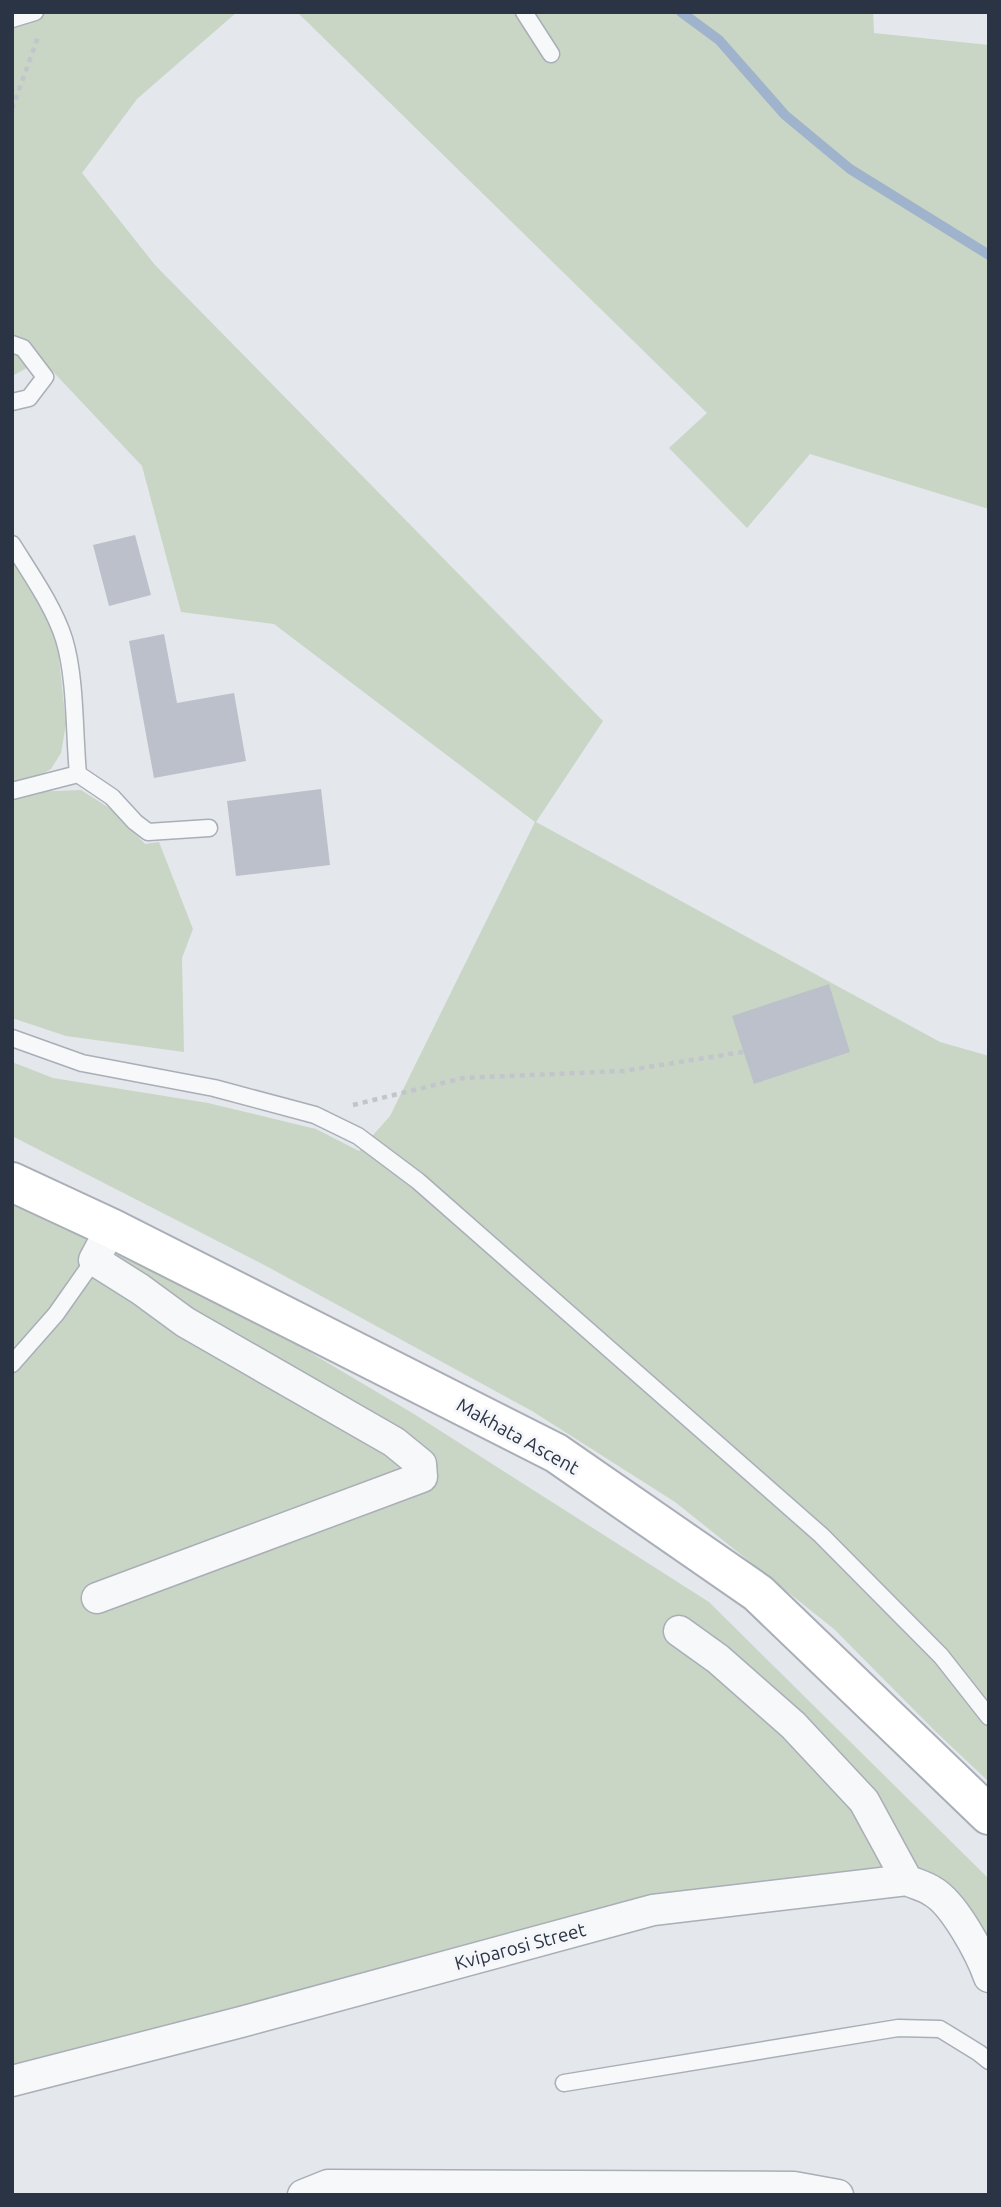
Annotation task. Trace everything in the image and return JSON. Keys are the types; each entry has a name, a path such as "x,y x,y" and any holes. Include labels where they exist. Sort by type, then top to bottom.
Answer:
{"main road":[{"name":"Makhata Ascent","path":"12,1182 102,1244 556,1453 758,1593 989,1815"}],"street":[{"path":"97,1598 422,1477 421,1464 394,1442 185,1322 140,1289 102,1244"},
{"path":"679,1631 718,1659 793,1725 864,1801 907,1880 934,1891 953,1912 984,1963 989,1977"},
{"name":"Kviparosi Street","path":"12,2081 653,1910 907,1880"},
{"path":"303,2195 328,2185 794,2188 836,2194"}],"lane":[{"path":"12,19 35,12"},
{"path":"524,12 551,54"},
{"path":"12,344 23,348 45,377 29,398 12,402"},
{"path":"12,544 34,578 63,636 68,658 78,774"},
{"path":"12,792 78,774 112,797 148,832 209,828"},
{"path":"12,1038 82,1063 214,1088 315,1115 358,1136 418,1181 821,1535 941,1656 989,1717"},
{"path":"12,1364 56,1314 102,1244"},
{"path":"564,2083 898,2028 940,2029 989,2061"}],"path":[{"path":"12,109 38,36"},
{"path":"315,1115 463,1078 623,1071 743,1052"}],"green space":[{"path":"12,12 237,12 137,99 82,173 155,265 603,721 536,822 940,1042 989,1056 989,1782 834,1629 675,1502 532,1411 268,1267 12,1136 12,1062 53,1078 208,1103 316,1129 359,1151 390,1116 535,822 274,624 181,612 142,466 42,360 12,376"},
{"path":"297,12 873,12 874,33 989,45 989,509 810,454 747,528 669,448 707,413"},
{"path":"12,558 53,628 58,649 66,724 61,753 51,769 41,775 12,783"},
{"path":"81,790 111,809 145,844 159,842 193,929 182,958 184,1052 66,1036 12,1018 12,797 29,792"},
{"path":"12,1205 86,1239 116,1248 193,1292 301,1347 414,1414 709,1602 989,1879 989,1977 934,1891 653,1910 12,2081"}],"building":[{"path":"135,535 151,595 109,606 93,545"},
{"path":"164,634 177,703 234,693 246,761 154,778 129,641"},
{"path":"321,789 330,865 236,876 227,801"},
{"path":"829,984 850,1052 754,1084 732,1016"}],"waterway":[{"path":"681,12 719,40 785,115 850,169 989,255"}]}
